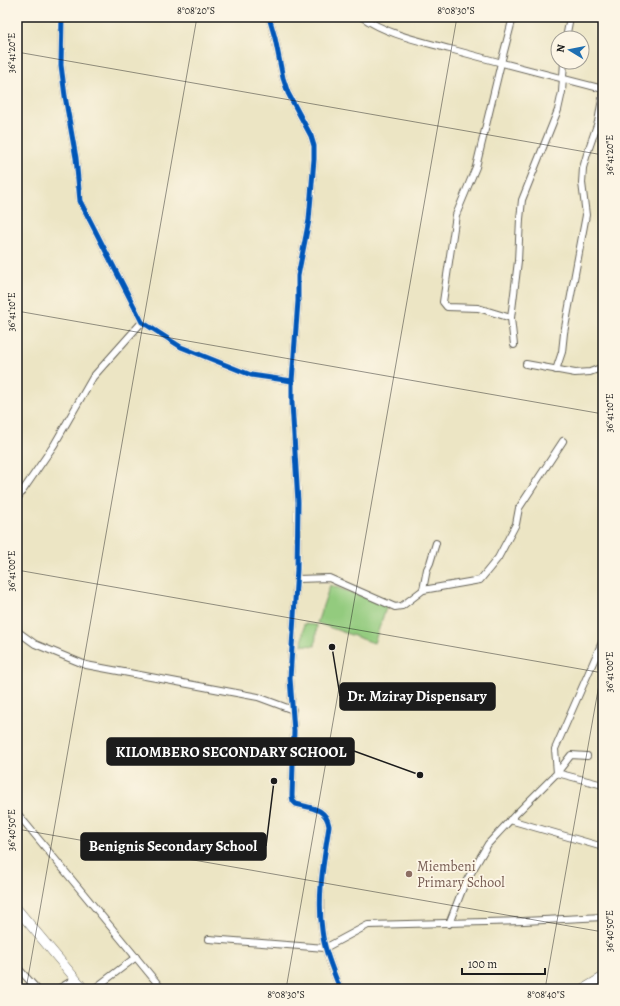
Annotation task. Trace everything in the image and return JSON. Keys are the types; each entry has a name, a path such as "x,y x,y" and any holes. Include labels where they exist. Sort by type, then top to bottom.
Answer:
{"main road":[{"path":"17,908 84,989"},
{"path":"583,989 603,977"}],"street":[{"path":"62,17 61,65 76,158 80,201 142,322 181,347 251,375 292,381"},
{"path":"269,17 283,78 288,93 311,136 314,146 309,220 298,276 298,301 292,381 298,502 297,579 290,678 294,731 292,796 293,801 296,804 322,812 328,818 329,826 319,896 325,948 340,989"},
{"path":"362,17 370,23 404,36 500,63 603,89"},
{"path":"511,318 482,309 447,307 443,302 456,216 476,167 500,63 514,17"},
{"path":"568,30 570,17"},
{"path":"514,345 511,318 518,260 522,200 548,131 558,110 564,79 564,70"},
{"path":"556,370 562,352 564,333 586,215 582,183 583,168 598,122 603,93"},
{"path":"17,499 54,445 93,377 142,322"},
{"path":"526,364 575,373 590,372 603,367"},
{"path":"297,579 329,578 394,607 402,606 423,590 480,580 498,558 516,524 519,508 563,441"},
{"path":"423,590 427,569 436,543"},
{"path":"17,631 35,644 86,665 258,697 293,710"},
{"path":"557,773 555,750 603,640"},
{"path":"449,924 464,885 488,844 557,773 571,755 587,756"},
{"path":"557,773 603,785"},
{"path":"17,813 162,989"},
{"path":"510,820 603,847"},
{"path":"209,939 325,948 368,925 449,924 603,917"},
{"path":"94,989 136,957"},
{"path":"17,967 36,989"},
{"path":"58,989 75,979"}],"green space":[{"path":"330,585 387,605 374,643 317,623"},
{"path":"304,624 317,625 315,646 302,645"}],"cycle path":[{"path":"62,17 61,65 76,158 80,201 142,322 181,347 251,375 292,381"},
{"path":"269,17 283,78 288,93 311,136 314,146 309,220 298,276 298,301 292,381 298,502 297,569 290,678 294,731 292,796 293,801 296,804 321,812 325,816 329,826 323,865 320,904 323,937 329,960 340,989"}],"place":[{"name":"Dr. Mziray Dispensary","path":"332,647"},
{"name":"KILOMBERO SECONDARY SCHOOL","path":"420,775"},
{"name":"Benignis Secondary School","path":"274,781"},
{"name":"Miembeni Primary School","path":"409,874"}]}
